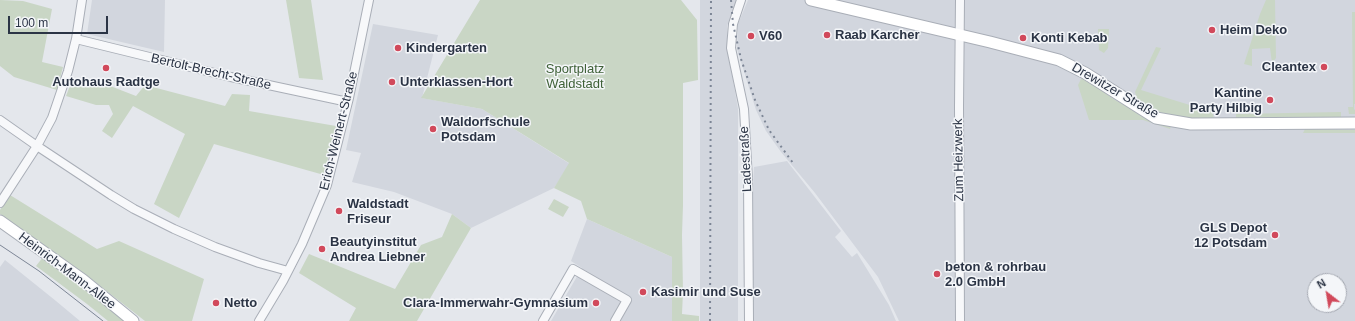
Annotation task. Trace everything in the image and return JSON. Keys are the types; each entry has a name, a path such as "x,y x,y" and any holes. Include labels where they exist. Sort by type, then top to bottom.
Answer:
{"street":[{"path":"0,203 37,146 52,118 68,71 76,39 82,0"},
{"name":"Erich-Weinert-Straße","path":"259,321 288,272 302,244 327,185 348,102 368,0"},
{"name":"Ladestraße","path":"741,0 732,24 731,48 744,109 748,179 750,321"},
{"name":"Drewitzer Straße","path":"811,0 1031,52 1070,64 1086,72 1156,118 1191,124 1355,123"},
{"name":"Zum Heizwerk","path":"960,0 960,321"},
{"name":"Bertolt-Brecht-Straße","path":"76,39 231,77 348,102"},
{"path":"0,120 132,208 215,247 288,272"},
{"name":"Heinrich-Mann-Allee","path":"0,221 83,280 133,321"},
{"path":"543,321 573,269 627,300 615,321"}],"shaded area":[{"path":"92,0 165,0 164,52 87,34"},
{"path":"700,0 737,0 727,26 727,45 738,109 738,321 700,321"},
{"path":"748,0 1355,0 1355,321 899,321 878,277 766,131 756,110 737,49 738,24"},
{"name":"Waldorfschule Potsdam","path":"373,24 438,35 422,98 482,109 570,164 554,188 471,228 452,214 394,192 352,182 361,153 346,150"},
{"path":"787,161 841,231 835,237 852,257 857,253 889,305 896,321 752,321 751,223 754,167"},
{"path":"587,219 672,257 672,321 551,321 582,268 571,261"},
{"path":"5,260 80,321 0,321 0,267"}],"green space":[{"path":"0,0 23,1 52,9 42,62 63,67 57,90 14,77 0,66"},
{"path":"286,0 311,0 323,80 299,78"},
{"name":"Sportplatz Waldstadt","path":"480,0 681,0 697,20 698,80 683,83 682,314 699,316 699,321 672,321 672,257 587,219 581,201 554,188 569,163 482,109 421,98"},
{"path":"1266,0 1275,0 1276,58 1272,63 1270,48 1252,49 1252,66 1244,64 1260,14"},
{"path":"1352,12 1355,12 1355,114 1349,114 1348,107 1353,107"},
{"path":"1098,29 1109,29 1108,48 1104,53 1099,50"},
{"path":"1156,47 1161,48 1141,90 1206,110 1211,107 1215,122 1157,115 1138,102 1135,92"},
{"path":"1082,77 1115,100 1157,123 1171,126 1170,129 1143,120 1089,120 1078,85"},
{"path":"71,83 105,84 136,96 145,85 225,106 232,94 250,95 249,111 336,126 324,175 214,144 179,218 154,204 185,134 133,106 112,138 102,131 113,114 109,105 96,105 66,96"},
{"path":"1341,112 1341,117 1236,118 1236,114"},
{"path":"1305,129 1355,130 1355,133 1303,133"},
{"path":"10,195 97,249 119,241 204,279 192,321 145,321 86,275 0,214 0,210"},
{"path":"554,199 569,207 563,217 548,209"},
{"path":"452,214 471,228 417,321 349,321 356,308 299,273 309,254 395,289 421,245 442,237"},
{"path":"43,257 94,295 125,321 108,321 36,266"}],"tram line":[{"path":"0,245 39,271 103,321"}],"railway":[{"path":"710,321 711,0"},
{"path":"731,0 733,24 741,59 755,100 769,130 793,163"}],"place":[{"name":"Heim Deko","path":"1212,30"},
{"name":"Raab Karcher","path":"827,35"},
{"name":"V60","path":"751,36"},
{"name":"Konti Kebab","path":"1023,38"},
{"name":"Kindergarten","path":"398,48"},
{"name":"Cleantex","path":"1324,67"},
{"name":"Autohaus Radtge","path":"106,68"},
{"name":"Unterklassen-Hort","path":"392,82"},
{"name":"Kantine Party Hilbig","path":"1270,100"},
{"name":"Waldorfschule Potsdam","path":"433,129"},
{"name":"Waldstadt Friseur","path":"339,211"},
{"name":"GLS Depot 12 Potsdam","path":"1275,235"},
{"name":"Beautyinstitut Andrea Liebner","path":"322,249"},
{"name":"beton & rohrbau 2.0 GmbH","path":"937,274"},
{"name":"Kasimir und Suse","path":"643,292"},
{"name":"Netto","path":"216,303"},
{"name":"Clara-Immerwahr-Gymnasium","path":"596,303"}]}
